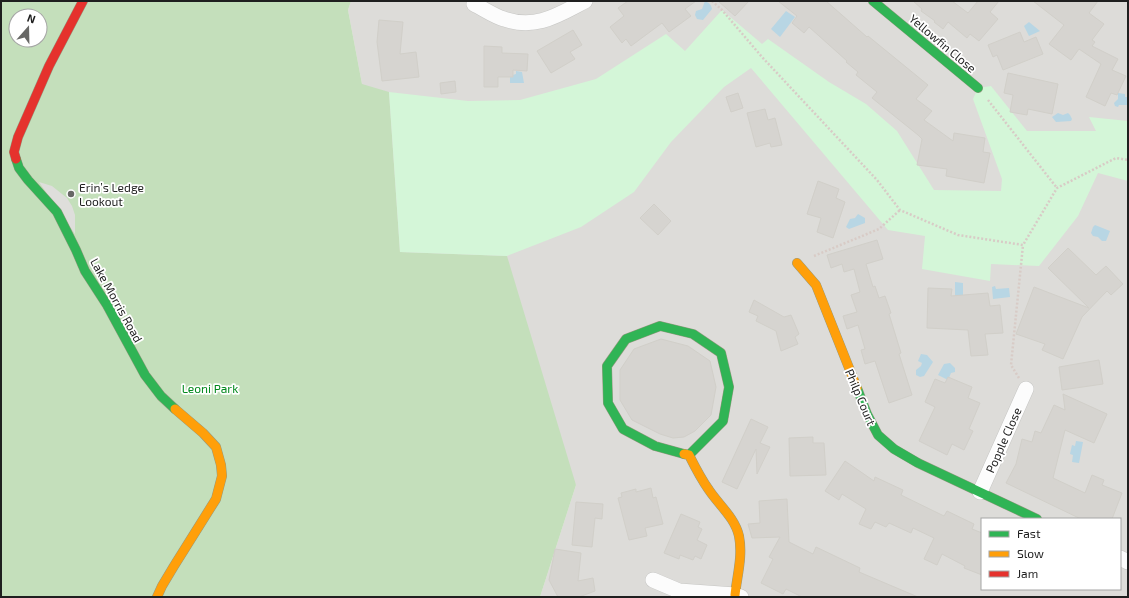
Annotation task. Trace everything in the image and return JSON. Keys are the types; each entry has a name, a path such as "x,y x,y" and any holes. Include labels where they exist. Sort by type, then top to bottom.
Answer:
{"street":[{"name":"Lake Morris Road","path":"83,1 49,66 18,137 14,152 19,168 57,212 85,271 107,305 145,374 161,396 203,433 216,447 221,465 222,476 216,499 170,572 157,597"},
{"path":"474,4 503,19 522,24 540,22 557,16 585,1"},
{"name":"Yellowfin Close","path":"873,1 978,88"},
{"name":"Philp Court","path":"796,262 816,285 867,414 878,435 894,449 918,462 1035,518"},
{"path":"653,580 679,591 738,596 740,552 739,536 734,521 704,484 689,455 655,446 623,429 608,403 607,366 626,339 660,326 694,334 721,353 729,387 723,421 689,455"},
{"name":"Popple Close","path":"980,492 1026,389"}],"path":[{"path":"712,1 722,10 762,57 877,180 900,210 958,235 1023,245"},
{"path":"978,88 1057,188"},
{"path":"1026,389 1011,365 1023,245 1057,188 1116,158 1128,160"},
{"path":"796,262 879,229 900,210"}],"shaded area":[{"path":"351,1 1128,1 1128,597 540,597 576,485 400,252 362,84 348,10"},
{"path":"39,182 52,186 67,198 75,215 75,234"}],"green space":[{"name":"Leoni Park","path":"1,1 351,1 348,10 362,84 389,92 400,252 507,256 576,485 540,597 1,597"},
{"path":"722,10 762,44 768,39 829,82 866,104 897,131 934,190 1001,191 1002,179 973,99 978,88 991,86 1027,131 1096,131 1089,117 1128,121 1128,181 1098,173 1078,216 1039,266 991,264 990,281 922,269 925,236 888,230 751,68 724,87 671,142 634,192 581,227 507,256 400,252 389,92 468,101 520,100 596,79 666,34 685,51"}],"water":[{"path":"705,1 710,4 712,9 703,20 697,19 695,15 696,11 702,9"},
{"path":"786,11 795,17 780,37 771,29"},
{"path":"1029,22 1040,31 1029,36 1024,26"},
{"path":"516,71 522,72 524,83 510,83 510,76 516,74"},
{"path":"1118,93 1125,94 1125,97 1128,97 1128,105 1119,105 1118,107 1115,106 1114,103 1118,99"},
{"path":"1058,113 1063,115 1068,113 1072,119 1071,121 1056,122 1052,117"},
{"path":"858,214 865,218 865,223 849,229 846,227 850,219 855,218"},
{"path":"1095,225 1110,231 1106,241 1102,241 1098,237 1093,236 1091,233"},
{"path":"955,282 963,283 963,298 955,299"},
{"path":"995,286 996,289 1009,288 1010,297 993,299 992,287"},
{"path":"921,354 927,355 933,362 924,376 920,377 916,375 916,370 922,363 918,361"},
{"path":"950,363 955,368 955,372 951,373 948,380 938,375 944,364"},
{"path":"1076,441 1083,442 1079,463 1072,462 1073,455 1070,454 1072,445 1075,446"}],"building":[{"path":"628,1 696,1 685,9 691,16 669,32 662,23 631,46 626,39 622,43 610,27 624,16 618,8"},
{"path":"718,1 749,1 735,16"},
{"path":"778,1 826,1 867,37 868,36 928,85 916,99 932,111 924,120 953,141 954,133 985,138 983,152 990,153 984,183 946,176 947,169 917,165 922,139 872,98 877,92 856,75 858,72 809,27 804,33 792,23 797,16"},
{"path":"913,1 952,1 968,13 978,1 999,1 990,12 998,19 979,41 970,34 967,38 948,22 943,29 921,11 922,9"},
{"path":"1033,1 1098,1 1089,13 1104,24 1092,40 1095,42 1092,46 1118,59 1112,70 1126,76 1117,95 1111,93 1105,106 1086,97 1101,64 1079,49 1071,60 1049,44 1064,25"},
{"path":"379,20 403,22 400,54 416,52 419,77 382,81 377,42"},
{"path":"573,30 582,45 570,52 575,59 551,73 537,51"},
{"path":"1020,32 1024,42 1036,37 1043,54 1003,70 997,55 993,57 988,45"},
{"path":"484,46 502,47 502,53 528,54 527,71 513,70 513,77 498,77 498,87 484,87"},
{"path":"1008,73 1058,84 1052,114 1028,109 1027,115 1010,112 1013,95 1004,93"},
{"path":"455,81 456,92 441,94 440,83"},
{"path":"738,93 743,108 731,112 726,97"},
{"path":"765,109 768,120 775,118 782,145 771,147 770,143 756,147 747,113"},
{"path":"818,181 839,189 836,198 845,202 833,238 817,232 821,218 807,214"},
{"path":"654,204 671,221 658,235 640,218"},
{"path":"877,240 883,259 866,264 873,287 875,286 879,298 885,296 891,313 889,314 901,353 899,354 912,395 889,403 875,361 865,364 861,350 865,349 858,325 847,329 843,316 857,312 851,295 860,292 854,269 844,272 842,264 831,268 827,255"},
{"path":"1068,248 1096,275 1106,266 1123,284 1111,295 1107,291 1082,317 1063,359 1042,350 1045,344 1016,334 1034,287 1089,308 1048,268"},
{"path":"928,288 952,289 951,296 988,293 990,306 1000,305 1003,333 985,334 988,355 971,356 968,330 927,328"},
{"path":"754,300 784,317 791,315 799,334 795,337 798,344 781,351 776,331 756,321 758,316 749,312"},
{"path":"661,339 688,346 710,361 716,387 711,415 695,431 684,437 673,438 660,434 632,420 620,400 620,370 634,349"},
{"path":"1099,360 1103,384 1062,390 1059,367"},
{"path":"948,377 972,387 968,398 980,403 969,429 973,431 964,450 952,444 947,455 919,441 935,407 925,402 935,379 945,383"},
{"path":"1063,394 1107,414 1094,443 1065,430 1053,478 1085,493 1092,475 1104,480 1102,485 1122,493 1112,518 1079,518 1006,483 1016,464 1022,439 1032,442 1035,431 1041,433 1054,405 1065,410"},
{"path":"751,419 768,427 760,443 770,447 757,474 756,449 737,489 722,482"},
{"path":"813,437 813,443 824,443 826,475 790,476 789,438"},
{"path":"845,461 874,481 875,477 903,490 901,495 944,516 947,511 974,524 972,529 981,533 981,575 964,568 965,566 942,554 937,565 924,559 934,538 913,528 911,533 889,523 886,527 875,522 871,529 859,524 866,509 842,494 839,500 825,491"},
{"path":"651,488 653,498 656,497 663,524 645,528 647,536 629,540 618,498 622,497 621,493 636,489 636,492"},
{"path":"787,499 789,542 813,554 816,547 860,568 859,572 918,597 802,597 786,589 783,594 761,583 773,559 769,557 780,537 752,538 748,524 760,523 759,501"},
{"path":"576,502 603,504 602,519 595,518 592,547 572,545"},
{"path":"681,514 700,522 698,527 702,529 697,540 707,545 701,559 695,556 693,560 680,555 679,559 664,553"},
{"path":"555,549 581,553 578,581 593,578 595,591 579,597 558,597 549,580"}],"traffic: fast":[{"path":"873,1 978,88"},
{"path":"16,159 19,168 28,180 57,212 85,271 107,305 145,375 161,396 175,409"},
{"path":"684,454 655,446 623,429 608,403 607,366 626,339 660,326 693,334 721,353 729,387 723,421 689,455"},
{"path":"857,388 867,414 878,435 894,449 918,463 1035,518"}],"traffic: slow":[{"path":"797,263 816,285 857,388"},
{"path":"157,597 174,566 216,499 222,476 221,465 216,447 203,433 175,409"},
{"path":"684,454 689,455 703,482 730,517 737,529 740,551 735,595"}],"traffic: jam":[{"path":"16,159 14,152 18,137 49,66 83,1"}],"place":[{"name":"Erin’s Ledge Lookout","path":"71,194"}]}
